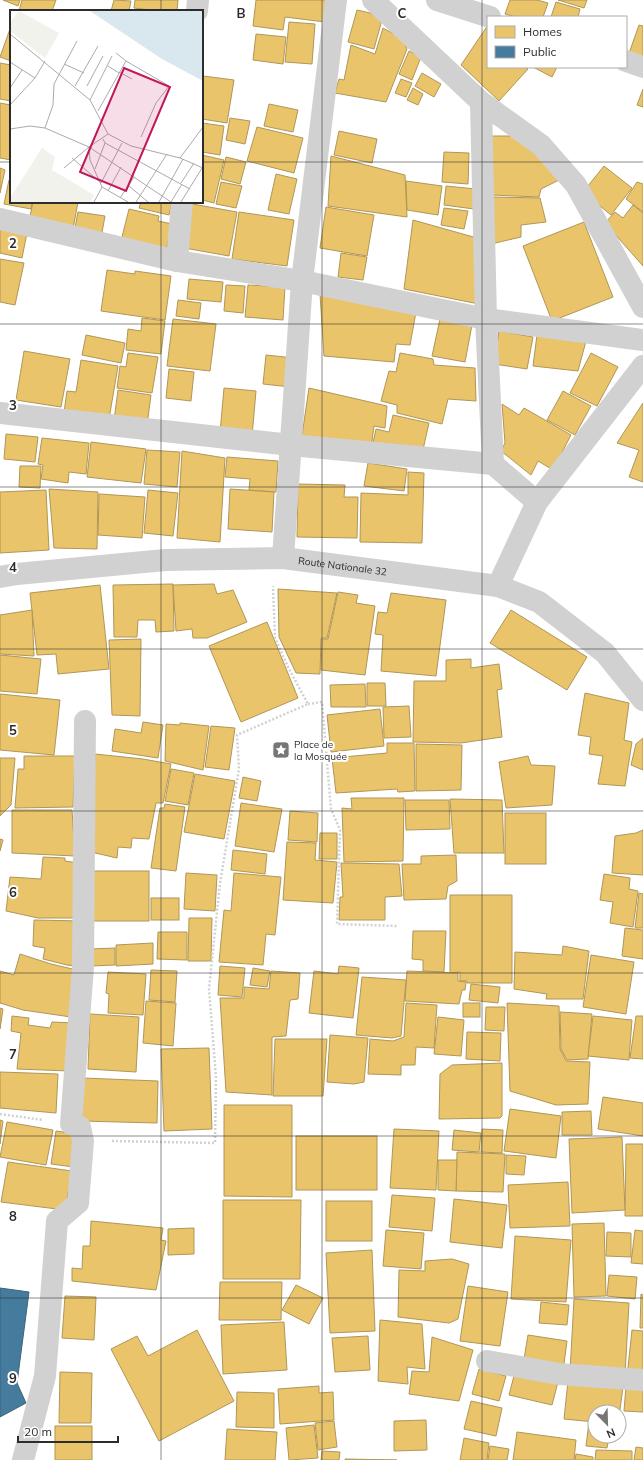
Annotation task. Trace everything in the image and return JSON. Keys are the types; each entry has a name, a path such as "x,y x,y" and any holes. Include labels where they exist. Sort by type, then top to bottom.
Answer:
{"street":[{"path":"197,10 198,0"},
{"path":"279,558 290,445 302,280 336,0"},
{"path":"373,0 481,102 541,145 576,185 643,308"},
{"path":"437,0 487,16"},
{"path":"627,61 643,67"},
{"path":"481,102 486,320 493,464"},
{"path":"177,261 182,203"},
{"path":"0,219 177,261 302,280 486,320 643,340"},
{"path":"498,586 537,502 643,366"},
{"path":"0,413 290,445 493,464 537,502"},
{"name":"Route Nationale 32","path":"0,577 17,574 165,560 279,558 498,586 539,602 605,653 643,700"},
{"path":"22,1460 45,1376 57,1221 78,1203 77,1132 83,967 84,721"},
{"path":"487,1361 559,1374 643,1380"}],"path":[{"path":"279,558 273,593 275,638 289,669 308,704"},
{"path":"0,1114 77,1132 215,1143 216,1078 209,989 220,883 238,769 237,735 308,704 322,702 331,809 340,830 337,924 398,926"}],"building: Homes":[{"path":"3,0 20,0 18,6"},
{"path":"22,0 56,0 52,10 19,10"},
{"path":"114,0 131,1 129,10 111,10"},
{"path":"135,0 178,0 177,10 151,10 134,8"},
{"path":"256,0 328,0 325,22 285,17 283,30 253,26"},
{"path":"510,0 537,0 548,3 543,16 512,16 505,14"},
{"path":"558,0 587,0 584,8"},
{"path":"556,2 580,9 578,16 551,16"},
{"path":"357,10 383,16 374,49 348,42"},
{"path":"289,22 315,24 312,64 285,62"},
{"path":"639,25 643,26 643,64 627,59"},
{"path":"487,26 487,68 528,69 499,101 461,65"},
{"path":"383,28 403,39 407,49 386,102 335,93 339,79 344,80 351,45 375,54"},
{"path":"10,29 10,61 0,57"},
{"path":"256,34 286,37 283,64 253,60"},
{"path":"409,51 421,57 412,80 399,74"},
{"path":"0,63 10,65 10,101 0,99"},
{"path":"535,68 556,68 552,77"},
{"path":"422,73 441,84 434,97 415,86"},
{"path":"203,76 234,80 227,123 203,119"},
{"path":"401,79 412,83 406,97 395,93"},
{"path":"413,88 423,94 418,105 407,100"},
{"path":"643,89 643,107 637,105"},
{"path":"0,103 10,105 10,160 0,158"},
{"path":"269,104 298,110 293,132 264,126"},
{"path":"230,118 250,121 245,144 226,140"},
{"path":"203,123 224,126 220,155 203,152"},
{"path":"257,127 303,138 294,173 247,161"},
{"path":"339,131 377,139 372,163 334,155"},
{"path":"491,136 512,136 546,158 559,180 541,189 539,197 491,195"},
{"path":"444,152 469,153 468,184 442,182"},
{"path":"203,155 224,160 214,203 203,200"},
{"path":"331,156 405,175 407,217 328,206"},
{"path":"226,157 246,162 240,184 221,179"},
{"path":"604,166 632,188 611,215 583,192"},
{"path":"0,168 5,170 0,193"},
{"path":"276,174 297,179 289,214 268,210"},
{"path":"9,180 10,203 32,203 31,209 4,204"},
{"path":"406,181 442,186 438,215 407,210"},
{"path":"221,182 242,186 236,208 216,204"},
{"path":"637,182 643,184 643,212 626,199"},
{"path":"446,186 476,189 474,209 444,205"},
{"path":"490,197 540,198 546,222 521,225 521,237 491,244"},
{"path":"33,203 78,203 73,229 29,221"},
{"path":"141,203 172,203 169,215 139,208"},
{"path":"187,203 237,212 229,256 179,247"},
{"path":"633,205 643,213 643,266 605,223 615,212 623,218"},
{"path":"326,207 374,215 367,256 320,248"},
{"path":"444,208 468,211 464,229 441,225"},
{"path":"129,209 159,216 158,221 172,224 166,251 121,241"},
{"path":"78,212 105,216 101,238 74,233"},
{"path":"239,212 294,220 287,266 232,259"},
{"path":"0,217 29,223 22,258 0,253"},
{"path":"413,220 477,238 479,304 404,289"},
{"path":"584,222 613,297 552,321 523,246"},
{"path":"341,253 367,257 363,280 338,277"},
{"path":"0,259 24,263 15,305 0,302"},
{"path":"107,270 135,274 135,271 171,276 165,320 101,311"},
{"path":"189,279 223,282 221,302 187,299"},
{"path":"226,285 245,286 243,313 224,311"},
{"path":"248,285 285,287 283,320 245,317"},
{"path":"320,294 416,312 410,345 396,344 394,362 324,356"},
{"path":"178,300 201,303 199,319 176,316"},
{"path":"142,318 165,321 161,354 126,350 128,329 141,331"},
{"path":"173,319 216,324 210,371 167,366"},
{"path":"440,319 472,325 465,362 432,356"},
{"path":"499,331 533,337 527,369 494,364"},
{"path":"86,335 125,343 121,363 82,355"},
{"path":"537,335 586,341 578,371 533,366"},
{"path":"24,351 70,359 61,407 16,400"},
{"path":"128,353 158,357 152,393 117,388 120,366 126,367"},
{"path":"400,353 433,359 434,365 475,368 476,401 448,399 442,424 397,413 397,405 381,401 389,371 396,372"},
{"path":"591,353 618,367 597,406 570,393"},
{"path":"266,355 294,358 291,387 263,384"},
{"path":"81,360 118,366 109,419 64,412 67,391 76,392"},
{"path":"169,369 194,372 191,401 166,398"},
{"path":"224,388 256,391 252,436 220,433"},
{"path":"309,388 387,406 385,428 374,426 371,448 301,442"},
{"path":"118,390 151,395 147,425 114,420"},
{"path":"563,391 591,406 575,435 547,420"},
{"path":"643,403 643,482 629,477 639,450 617,443"},
{"path":"502,404 519,415 524,408 571,435 553,470 538,461 531,475 501,451 505,443"},
{"path":"393,415 429,423 422,454 373,443 376,429 389,432"},
{"path":"6,434 38,437 35,462 4,459"},
{"path":"42,438 89,443 86,474 69,472 68,483 41,479 43,465 38,464"},
{"path":"91,442 146,449 141,483 87,477"},
{"path":"147,450 180,452 177,487 144,484"},
{"path":"182,451 225,458 220,542 177,538"},
{"path":"227,457 278,461 276,492 249,490 250,479 225,477"},
{"path":"368,463 407,469 404,491 364,486"},
{"path":"20,466 41,466 40,488 19,487"},
{"path":"408,472 424,473 422,543 360,542 361,493 408,495"},
{"path":"298,484 345,485 344,497 358,497 357,538 297,537"},
{"path":"49,489 98,492 97,549 54,548"},
{"path":"230,489 274,492 272,532 228,529"},
{"path":"46,490 49,550 0,553 0,492"},
{"path":"148,490 178,493 173,536 144,533"},
{"path":"99,494 145,497 142,538 98,535"},
{"path":"173,584 174,631 156,632 155,620 138,620 137,637 114,637 113,585"},
{"path":"214,584 217,594 233,590 247,622 207,638 193,638 192,629 176,631 173,585"},
{"path":"100,585 109,669 58,674 56,654 37,655 30,593"},
{"path":"278,589 337,593 327,638 321,638 320,674 296,673 279,637"},
{"path":"338,592 358,595 356,603 375,606 365,675 321,670 322,639 328,639"},
{"path":"391,593 446,600 436,676 381,671 383,635 375,634 378,612 387,613"},
{"path":"32,610 34,656 0,654 0,615"},
{"path":"511,610 587,657 567,690 490,643"},
{"path":"267,622 298,698 241,722 209,646"},
{"path":"141,639 140,716 112,715 109,640"},
{"path":"0,655 41,659 37,694 0,691"},
{"path":"471,659 471,668 499,664 502,689 497,690 502,737 461,743 413,742 414,681 446,681 446,660"},
{"path":"367,683 385,683 386,706 367,706"},
{"path":"365,684 366,707 331,707 330,685"},
{"path":"585,693 629,703 624,740 632,742 625,786 598,784 603,756 589,754 591,737 578,735"},
{"path":"0,694 60,700 54,755 0,750"},
{"path":"409,706 411,737 384,738 383,707"},
{"path":"380,709 384,746 331,752 327,715"},
{"path":"143,722 163,725 158,758 112,751 115,729 141,733"},
{"path":"180,723 209,726 203,770 165,761 166,724 180,725"},
{"path":"211,726 235,728 229,770 205,767"},
{"path":"643,738 643,770 631,765 636,744"},
{"path":"387,743 414,743 415,791 398,792 397,789 336,793 332,758 387,753"},
{"path":"416,744 462,745 461,790 416,791"},
{"path":"95,754 143,759 171,764 163,803 156,803 149,839 132,838 131,848 118,847 117,858 91,852"},
{"path":"24,756 75,756 73,807 15,808 18,769 24,769"},
{"path":"528,756 531,765 555,766 552,805 506,808 499,762"},
{"path":"0,758 15,758 11,805 0,816"},
{"path":"171,769 194,773 188,805 165,801"},
{"path":"195,774 235,781 224,839 184,832"},
{"path":"243,777 261,781 257,801 239,798"},
{"path":"351,798 404,798 403,861 344,862 342,808 352,809"},
{"path":"450,799 502,800 504,853 454,853"},
{"path":"405,800 449,800 450,829 406,830"},
{"path":"241,803 282,809 274,852 235,846"},
{"path":"165,804 185,807 176,871 151,868 160,808 164,808"},
{"path":"12,810 72,810 75,856 12,853"},
{"path":"290,811 318,813 317,842 288,840"},
{"path":"505,813 546,813 546,864 505,864"},
{"path":"643,830 643,875 612,873 615,836 636,833"},
{"path":"320,833 337,833 337,859 319,859"},
{"path":"0,839 3,840 0,851"},
{"path":"287,842 316,843 315,860 337,862 333,903 283,900"},
{"path":"233,850 267,854 265,874 231,870"},
{"path":"456,855 457,881 448,886 446,899 404,900 402,864 421,864 421,856"},
{"path":"43,857 65,858 65,861 79,863 78,918 38,918 6,911 10,877 41,879"},
{"path":"341,863 399,864 402,896 385,897 385,920 339,920 340,897 343,897"},
{"path":"86,871 149,871 149,921 86,921"},
{"path":"186,873 217,875 215,911 184,909"},
{"path":"234,873 281,877 275,935 266,934 263,965 219,962 224,910 231,911"},
{"path":"604,874 630,878 629,889 638,891 633,927 610,923 613,902 600,900"},
{"path":"639,893 643,894 643,928 635,928"},
{"path":"450,895 512,895 512,983 467,983 467,981 460,981 460,972 450,973"},
{"path":"151,898 179,898 179,920 151,920"},
{"path":"189,918 212,918 211,961 188,961"},
{"path":"34,920 82,921 82,967 43,959 45,948 33,946"},
{"path":"625,928 643,930 643,959 622,956"},
{"path":"413,931 446,931 444,972 423,971 423,960 412,959"},
{"path":"158,932 187,932 187,960 157,959"},
{"path":"153,943 153,964 116,966 116,945"},
{"path":"563,946 589,951 583,999 546,999 547,994 514,989 515,952 562,955"},
{"path":"115,948 115,965 91,966 90,949"},
{"path":"20,954 51,964 81,971 71,1017 23,1010 0,1003 0,971 14,975"},
{"path":"591,955 634,962 626,1014 583,1007"},
{"path":"220,966 245,968 242,997 218,995"},
{"path":"339,966 359,968 353,1018 309,1013 314,971 338,974"},
{"path":"253,968 270,971 267,987 250,985"},
{"path":"151,970 177,971 175,1002 149,1000"},
{"path":"271,971 300,973 298,999 290,1000 286,1036 272,1037 272,1095 226,1092 220,998 244,998 244,987 269,989"},
{"path":"407,971 458,973 458,981 466,982 465,990 462,990 459,1004 405,1001"},
{"path":"108,972 146,974 143,1015 108,1013 109,994 106,993"},
{"path":"362,977 406,980 401,1036 392,1038 356,1035"},
{"path":"471,984 500,987 498,1003 469,1000"},
{"path":"146,1001 176,1003 173,1046 143,1043"},
{"path":"406,1003 437,1005 434,1048 416,1047 415,1065 401,1065 401,1075 368,1074 370,1039 393,1041 404,1037"},
{"path":"463,1003 480,1003 480,1017 463,1017"},
{"path":"507,1003 559,1006 560,1049 566,1061 590,1062 588,1104 556,1105 510,1091"},
{"path":"486,1007 505,1007 504,1031 485,1030"},
{"path":"0,1008 3,1009 0,1029"},
{"path":"560,1012 592,1014 588,1059 567,1060 561,1049"},
{"path":"90,1014 139,1017 136,1072 88,1069"},
{"path":"12,1016 29,1018 28,1025 50,1028 52,1022 74,1023 69,1071 17,1069 21,1033 11,1031"},
{"path":"593,1016 632,1020 629,1060 588,1056"},
{"path":"636,1016 643,1016 643,1059 630,1058"},
{"path":"438,1017 464,1020 461,1056 434,1054"},
{"path":"467,1032 501,1033 500,1061 466,1059"},
{"path":"330,1035 368,1038 364,1082 354,1084 327,1082"},
{"path":"275,1039 327,1039 323,1096 273,1096"},
{"path":"209,1048 212,1129 164,1131 161,1049"},
{"path":"502,1063 502,1116 500,1118 439,1119 440,1074 452,1065"},
{"path":"0,1072 58,1074 56,1113 0,1108"},
{"path":"83,1078 158,1081 157,1123 81,1121"},
{"path":"603,1097 643,1103 643,1136 598,1129"},
{"path":"224,1105 292,1105 292,1197 224,1196"},
{"path":"510,1109 561,1116 556,1158 504,1151"},
{"path":"591,1111 592,1135 562,1135 562,1112"},
{"path":"0,1120 3,1121 0,1144"},
{"path":"7,1122 53,1130 46,1165 0,1157"},
{"path":"394,1129 439,1131 436,1190 390,1188"},
{"path":"482,1129 503,1130 502,1153 481,1152"},
{"path":"454,1130 481,1133 479,1152 452,1150"},
{"path":"56,1131 78,1134 74,1167 51,1164"},
{"path":"296,1136 377,1136 377,1190 296,1190"},
{"path":"622,1137 625,1210 572,1213 569,1139"},
{"path":"626,1144 643,1144 643,1216 625,1216"},
{"path":"457,1152 505,1154 503,1192 456,1191"},
{"path":"506,1155 526,1156 524,1175 506,1174"},
{"path":"438,1160 457,1160 456,1191 438,1190"},
{"path":"8,1162 72,1171 65,1210 1,1202"},
{"path":"568,1182 570,1226 510,1228 508,1185"},
{"path":"392,1195 435,1198 432,1231 389,1227"},
{"path":"454,1199 507,1205 502,1248 450,1242"},
{"path":"223,1200 301,1200 300,1279 223,1279"},
{"path":"326,1201 372,1201 372,1241 326,1241"},
{"path":"91,1221 163,1228 161,1240 166,1241 156,1290 72,1281 72,1268 82,1269 83,1246 90,1246"},
{"path":"604,1223 606,1296 574,1297 572,1224"},
{"path":"194,1228 194,1254 168,1255 168,1229"},
{"path":"386,1230 424,1233 421,1269 383,1266"},
{"path":"635,1230 643,1231 643,1264 631,1263"},
{"path":"607,1232 631,1233 631,1257 606,1256"},
{"path":"515,1236 571,1240 566,1302 511,1299"},
{"path":"372,1250 375,1331 330,1333 326,1253"},
{"path":"452,1259 469,1264 458,1319 449,1323 398,1317 399,1270 425,1271 425,1261"},
{"path":"609,1275 637,1277 635,1299 607,1296"},
{"path":"220,1282 282,1282 281,1320 219,1320"},
{"path":"296,1285 323,1298 309,1324 282,1310"},
{"path":"468,1286 508,1292 500,1346 460,1341"},
{"path":"641,1294 643,1295 643,1328 640,1328"},
{"path":"65,1296 96,1297 94,1340 62,1338"},
{"path":"574,1299 629,1303 625,1375 570,1372"},
{"path":"541,1302 569,1305 567,1325 539,1323"},
{"path":"380,1320 422,1324 425,1369 407,1367 408,1384 378,1381"},
{"path":"284,1322 287,1370 223,1374 221,1325"},
{"path":"197,1330 234,1401 159,1441 111,1349 137,1336 148,1356"},
{"path":"632,1330 643,1331 643,1379 627,1377"},
{"path":"528,1335 567,1341 563,1371 523,1365"},
{"path":"368,1336 370,1370 335,1372 332,1338"},
{"path":"432,1337 473,1350 459,1401 409,1394 412,1371 429,1372"},
{"path":"479,1369 506,1376 499,1401 472,1394"},
{"path":"60,1372 92,1373 91,1423 59,1423"},
{"path":"515,1372 558,1382 552,1405 509,1395"},
{"path":"568,1381 623,1387 621,1404 587,1404 587,1421 564,1419"},
{"path":"319,1386 319,1393 333,1392 334,1420 280,1424 278,1389"},
{"path":"626,1386 643,1387 643,1412 627,1411 627,1404 625,1404"},
{"path":"237,1392 274,1393 274,1428 236,1427"},
{"path":"471,1401 502,1408 496,1436 464,1429"},
{"path":"426,1420 427,1450 394,1451 394,1421"},
{"path":"334,1421 337,1447 318,1450 315,1423"},
{"path":"314,1425 318,1458 289,1460 286,1428"},
{"path":"55,1426 92,1426 92,1460 55,1460"},
{"path":"227,1429 277,1432 275,1460 225,1460"},
{"path":"517,1432 576,1440 574,1460 513,1460"},
{"path":"464,1438 489,1443 487,1460 460,1460"},
{"path":"587,1438 587,1444 608,1444 607,1448 586,1446"},
{"path":"490,1446 509,1449 507,1460 488,1460"},
{"path":"636,1447 643,1448 643,1460 634,1460"},
{"path":"596,1450 632,1451 632,1460 595,1460"},
{"path":"322,1451 340,1452 339,1460 321,1460"},
{"path":"576,1454 593,1457 593,1460 575,1460"},
{"path":"345,1459 397,1460 345,1460"}],"building: Public":[{"path":"0,1288 29,1292 17,1383 26,1403 0,1417"}],"place":[{"name":"Place de la Mosquée","path":"281,750"}]}
